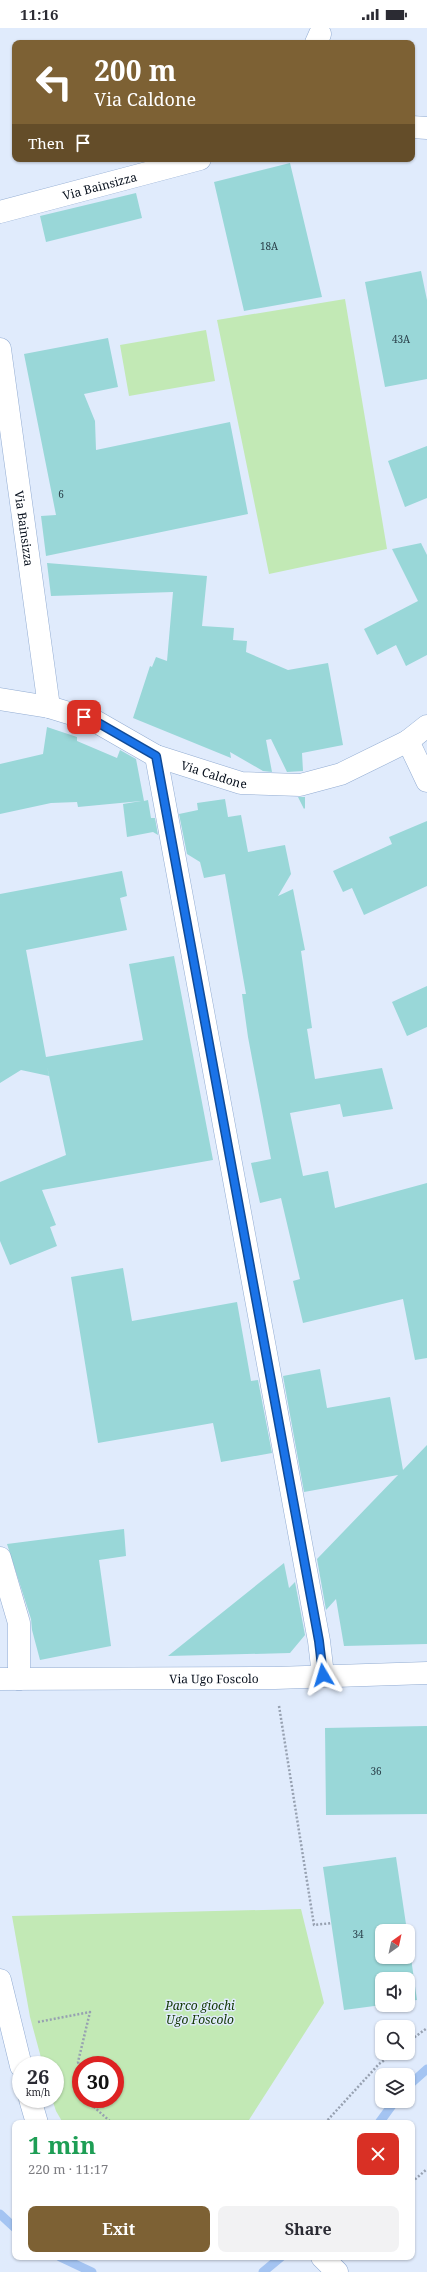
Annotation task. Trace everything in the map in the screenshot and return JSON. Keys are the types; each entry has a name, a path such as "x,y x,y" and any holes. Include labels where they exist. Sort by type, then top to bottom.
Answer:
{"street":[{"path":"415,128 427,128"},
{"name":"Via Bainsizza","path":"0,212 189,162"},
{"name":"Via Bainsizza","path":"0,349 49,707"},
{"name":"Via Caldone","path":"0,699 49,707 95,721 156,756 241,783 300,785 341,774 408,741 427,726"},
{"path":"408,741 427,781"},
{"path":"156,756 318,1634 323,1675"},
{"path":"0,1558 19,1623 9,1679"},
{"name":"Via Ugo Foscolo","path":"9,1679 275,1678 323,1675 427,1673"},
{"path":"0,1980 10,2028 18,2056"},
{"path":"33,2108 36,2120"}],"path":[{"path":"279,1704 314,1925 332,1922"},
{"path":"10,2028 90,2012 79,2056"},
{"path":"415,2037 427,2028"},
{"path":"328,2120 379,2064 384,2060"},
{"path":"95,2108 109,2120"},
{"path":"415,2179 427,2169"}],"green space":[{"path":"345,299 387,549 269,574 217,320"},
{"path":"206,330 215,381 129,396 120,345"},
{"name":"Parco giochi Ugo Foscolo","path":"301,1909 324,2003 249,2120 61,2120 55,2108 64,2108 64,2056 41,2056 30,2017 12,1916"}],"building":[{"path":"290,163 322,297 244,311 214,182"},
{"path":"136,193 142,218 46,242 40,216"},
{"path":"421,271 427,300 427,379 385,387 365,282"},
{"path":"108,338 118,387 84,394 95,421 96,450 230,422 248,514 46,556 41,516 56,515 24,354"},
{"path":"427,446 427,498 405,507 388,461"},
{"path":"421,543 427,555 427,655 406,666 396,645 377,655 364,629 418,601 392,549"},
{"path":"47,563 207,576 202,626 234,628 233,640 247,641 246,652 288,670 328,663 343,745 302,753 303,771 287,772 271,739 266,740 272,772 263,771 230,752 231,758 133,718 150,666 152,667 156,657 167,661 173,592 51,596"},
{"path":"47,727 77,737 77,741 117,758 120,750 136,759 144,801 148,800 151,818 155,818 158,835 153,832 127,837 123,804 141,801 78,807 77,802 51,803 0,814 0,764 43,754"},
{"path":"298,797 305,797 304,809"},
{"path":"225,799 228,817 241,815 248,852 285,845 291,874 278,896 293,889 305,950 301,951 312,1028 307,1029 315,1079 382,1068 393,1109 343,1117 340,1104 290,1113 303,1176 328,1171 335,1208 427,1183 427,1358 415,1360 403,1299 303,1323 293,1281 300,1279 281,1198 260,1203 251,1163 271,1159 248,1037 242,994 246,994 225,874 204,878 200,862 187,854 179,814 198,810 197,803"},
{"path":"427,821 427,886 364,915 352,888 343,892 333,871 392,844 389,837"},
{"path":"122,871 127,896 120,898 127,930 26,950 46,1057 143,1040 129,964 174,956 213,1160 42,1190 56,1225 50,1227 57,1246 10,1265 0,1241 0,1182 66,1155 47,1066 49,1076 21,1070 0,1083 0,894"},
{"path":"427,986 427,1027 407,1036 392,1002"},
{"path":"123,1268 132,1321 237,1302 251,1381 258,1380 272,1453 221,1462 213,1423 98,1443 71,1277"},
{"path":"320,1369 327,1408 390,1397 403,1470 427,1445 427,1644 344,1646 336,1599 326,1610 317,1559 398,1475 304,1492 283,1376"},
{"path":"124,1529 126,1556 99,1560 111,1646 40,1660 32,1630 31,1619 7,1544"},
{"path":"284,1563 289,1588 295,1582 305,1635 290,1653 168,1656"},
{"path":"427,1726 427,1814 326,1815 325,1728"},
{"path":"396,1857 406,1924 375,1924 375,1964 412,1964 413,1972 375,1972 375,2006 344,2010 323,1867"},
{"path":"415,1986 417,2000 415,2000"}],"waterway":[{"path":"415,2080 427,2069"},
{"path":"381,2120 390,2108"},
{"path":"0,2214 12,2225"},
{"path":"66,2260 92,2272"},
{"path":"263,2272 277,2260"}],"route":[{"path":"84,717 95,721 156,756 319,1641 323,1675"}]}
